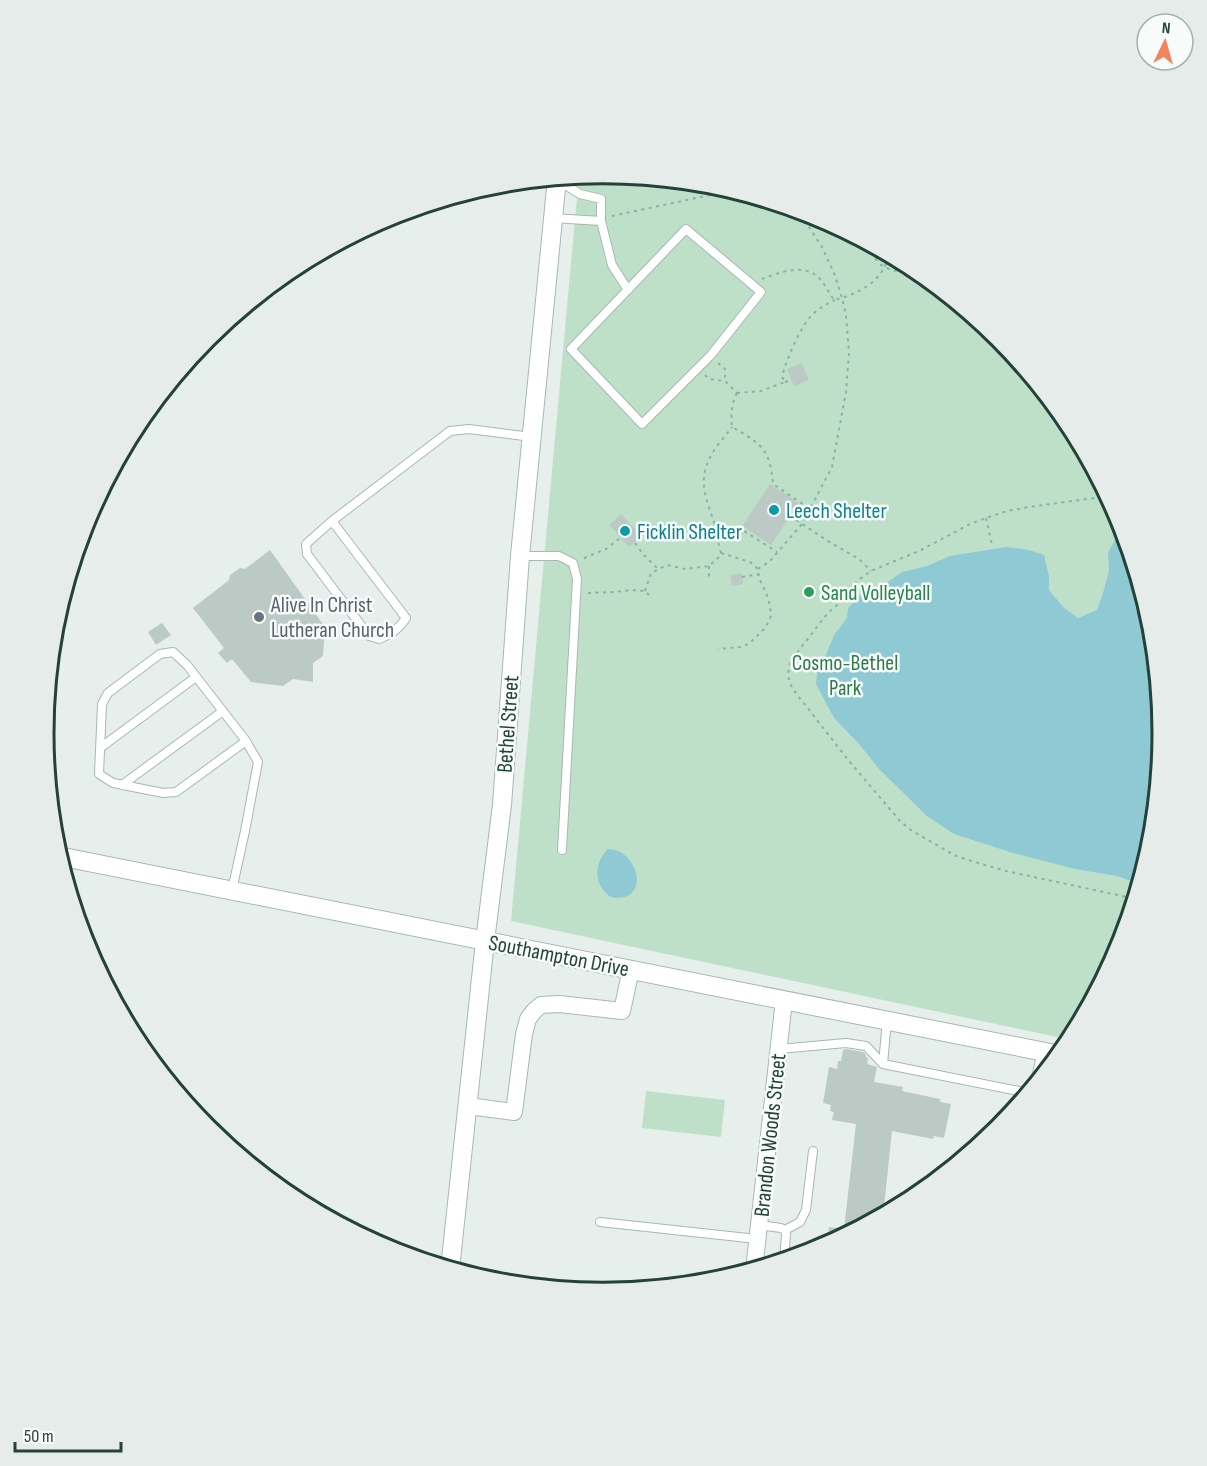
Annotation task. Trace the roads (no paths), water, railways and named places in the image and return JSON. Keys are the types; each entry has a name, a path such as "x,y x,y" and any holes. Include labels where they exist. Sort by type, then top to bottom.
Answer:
{"street":[{"name":"Bethel Street","path":"451,1261 502,805 520,556 556,186"},
{"name":"Southampton Drive","path":"69,858 1049,1053"},
{"path":"468,1106 514,1112 524,1034 528,1019 534,1011 542,1005 559,1004 622,1011 631,969"},
{"name":"Brandon Woods Street","path":"755,1261 784,1000"}],"lane":[{"path":"567,185 580,194 601,199 601,220 612,265 628,290"},
{"path":"553,218 601,220"},
{"path":"686,229 761,292 711,355 642,423 571,349 628,290 686,229"},
{"path":"332,521 406,618 393,633 379,639 369,636 307,554 306,544 319,531 332,521 450,431 469,429 532,437"},
{"path":"520,556 559,556 573,563 577,579 561,850"},
{"path":"232,891 258,762 246,741 187,665 173,652 160,654 108,693 102,704 99,774 112,783 163,793 176,792 246,741"},
{"path":"100,748 196,677"},
{"path":"122,784 223,711"},
{"path":"883,1064 887,1020"},
{"path":"778,1049 846,1043 866,1046 883,1064 1020,1091"},
{"path":"1038,1069 1042,1052"},
{"path":"600,1222 758,1232 781,1228 785,1230 800,1222 806,1210 813,1151"},
{"path":"785,1230 785,1251"}],"water":[{"path":"1117,539 1124,556 1134,591 1148,661 1152,697 1152,769 1142,840 1132,881 1013,853 954,834 927,816 880,770 834,718 816,684 818,665 826,655 834,635 847,618 848,608 861,595 882,586 902,572 927,566 950,556 1006,547 1029,550 1044,555 1049,576 1049,590 1064,608 1078,618 1097,610 1109,571 1108,553"},
{"path":"608,849 618,851 633,865 637,882 634,890 628,896 617,898 611,896 601,887 598,876 599,864"}],"place":[{"name":"Leech Shelter","path":"774,510"},
{"name":"Ficklin Shelter","path":"625,531"},
{"name":"Sand Volleyball","path":"809,592"},
{"name":"Alive In Christ Lutheran Church","path":"259,617"}],"park label":[{"name":"Cosmo-Bethel Park","path":"845,674"}]}
